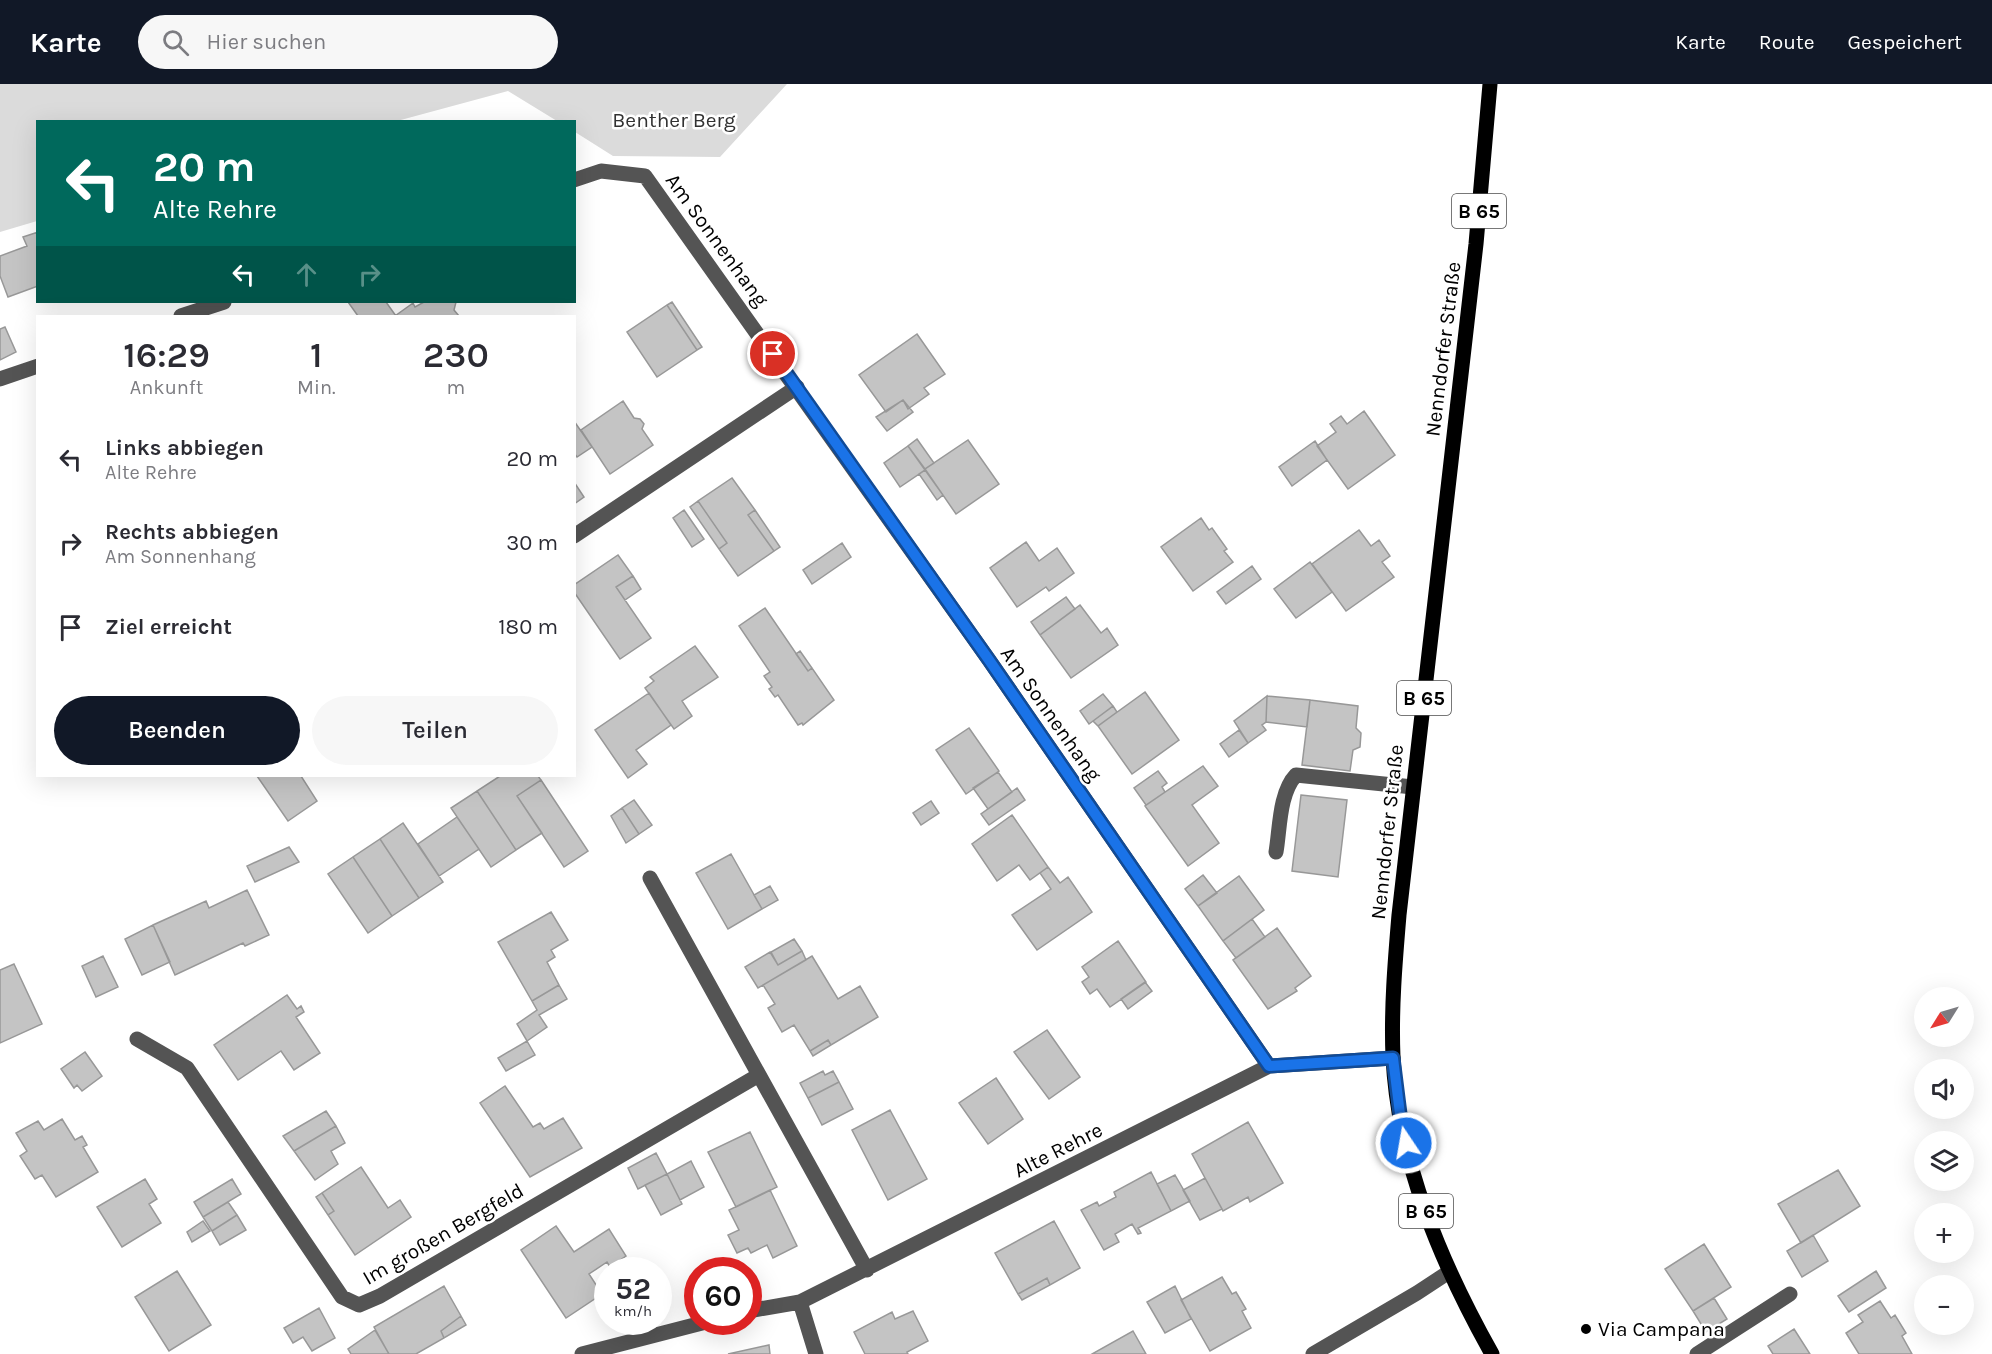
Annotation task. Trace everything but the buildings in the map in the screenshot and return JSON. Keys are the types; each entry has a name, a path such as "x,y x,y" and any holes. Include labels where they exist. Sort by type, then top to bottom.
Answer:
{"main road":[{"name":"Nenndorfer Straße","path":"1490,84 1473,267 1413,788 1395,971 1393,1058 1401,1122 1416,1184 1449,1272 1492,1354"}],"street":[{"name":"Am Sonnenhang","path":"576,179 601,171 645,176 989,660 1269,1066"},
{"path":"184,315 221,303"},
{"path":"0,379 36,367"},
{"path":"576,535 796,387"},
{"path":"1276,852 1286,794 1290,781 1296,775 1413,788"},
{"path":"650,878 867,1270"},
{"name":"Im großen Bergfeld","path":"137,1039 187,1068 342,1298 359,1305 380,1296 759,1075"},
{"name":"Alte Rehre","path":"762,1309 800,1302 867,1270 1269,1066 1393,1058"},
{"path":"1313,1354 1449,1272"},
{"path":"1697,1354 1790,1294"},
{"path":"800,1302 816,1354"},
{"path":"582,1354 684,1328"}],"green space":[{"name":"Benther Berg","path":"0,84 787,84 720,157 613,156 576,133 576,120 555,120 508,91 401,120 36,120 36,221 0,232"}],"place":[{"name":"Via Campana","path":"1586,1329"}],"route":[{"path":"773,354 989,660 1269,1066 1393,1058 1406,1143"}]}
